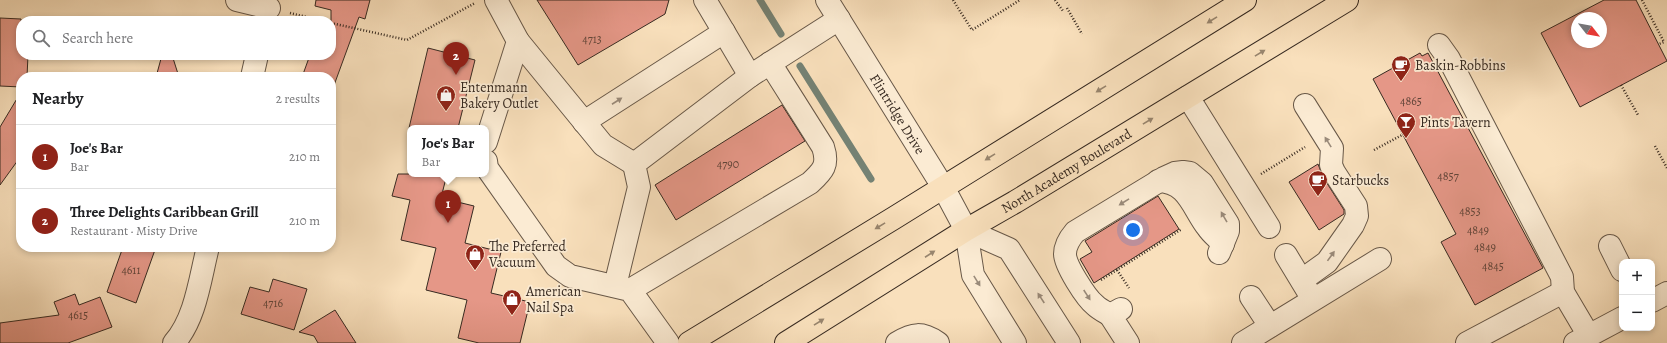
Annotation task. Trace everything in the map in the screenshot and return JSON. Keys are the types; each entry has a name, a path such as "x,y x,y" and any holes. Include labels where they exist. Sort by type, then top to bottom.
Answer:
{"highway":[{"path":"689,343 1245,0"},
{"name":"North Academy Boulevard","path":"786,343 966,230 1015,202 1347,0"}],"street":[{"path":"236,0 274,10"},
{"path":"496,0 518,41 603,145 634,164 639,187 623,288"},
{"path":"705,0 750,76"},
{"name":"Flintridge Drive","path":"827,0 943,187 966,230 973,275 1015,343"},
{"path":"634,164 750,76 839,19"},
{"path":"584,122 724,32"},
{"path":"489,133 518,41"},
{"path":"1439,45 1449,59 1562,277 1563,292 1582,339 1619,320"},
{"path":"253,72 256,60"},
{"path":"623,288 810,183 824,168 826,158 823,147 770,63"},
{"path":"1188,97 1269,228"},
{"path":"1302,280 1327,262 1353,225 1357,216 1356,206 1331,165 1332,148 1305,105"},
{"path":"489,171 556,266 570,276 623,288 668,343"},
{"path":"1128,343 1121,306 1101,310 1090,300 1067,264 1065,255 1069,238 1075,232 1158,181 1175,173 1183,172 1190,173 1202,183 1228,224 1228,231 1221,248"},
{"path":"966,230 1009,249 1069,343"},
{"path":"1610,246 1619,264"},
{"path":"176,342 186,323 195,300 207,252"},
{"path":"1286,255 1312,299"},
{"path":"1243,343 1312,299 1380,259"},
{"path":"1467,343 1563,292"},
{"path":"1251,298 1270,326"},
{"path":"897,343 908,336 915,334 932,339 937,343"},
{"path":"927,343 937,343"}],"path":[{"path":"336,24 407,40 480,0"},
{"path":"953,0 972,30 1020,0"},
{"path":"1055,0 1062,11"},
{"path":"1642,0 1664,42 1660,44"},
{"path":"1067,8 1082,34"},
{"path":"274,10 301,16"},
{"path":"1621,85 1638,115"},
{"path":"1374,150 1402,135"},
{"path":"1265,180 1261,174 1307,146"},
{"path":"1655,146 1667,168"},
{"path":"1098,282 1182,229"},
{"path":"1117,270 1121,306"}],"building":[{"path":"316,0 370,0 365,19 359,17 336,80 336,72 304,72 308,60 336,60 336,16 331,16 331,10 315,6"},
{"path":"537,0 669,0 665,14 578,65"},
{"path":"1604,0 1636,0 1667,61 1580,107 1541,33 1571,17 1571,48 1607,48 1607,12 1581,12"},
{"path":"0,18 16,19 16,60 28,60 27,72 16,72 16,87 0,86"},
{"path":"428,48 475,60 459,125 410,125"},
{"path":"1420,53 1422,56 1428,53 1543,268 1475,305 1441,242 1456,234 1373,79"},
{"path":"161,60 174,60 177,72 157,72"},
{"path":"16,100 16,163 0,185 0,127"},
{"path":"782,105 805,141 676,220 655,185"},
{"name":"Starbucks","path":"1318,164 1323,177 1344,210 1344,214 1319,230 1289,182"},
{"path":"398,174 407,174 407,177 446,177 441,198 474,206 465,243 501,252 491,293 530,302 520,343 479,343 458,338 467,300 426,290 436,248 401,240 410,200 392,196"},
{"path":"1158,196 1179,229 1094,283 1080,259 1092,252 1085,241"},
{"path":"121,252 154,252 136,303 107,292"},
{"path":"273,279 307,289 294,330 241,314 250,287 269,292"},
{"path":"75,294 79,305 100,297 112,327 68,343 0,343 0,323 59,315 54,302"},
{"path":"335,310 356,343 318,343 314,336 299,332"}],"waterway":[{"path":"760,0 781,34"},
{"path":"800,66 871,179"}],"place":[{"name":"Three Delights Caribbean Grill","path":"456,75"},
{"name":"Baskin-Robbins","path":"1401,82"},
{"name":"Entenmann Bakery Outlet","path":"446,112"},
{"name":"Pints Tavern","path":"1406,139"},
{"name":"Starbucks","path":"1318,197"},
{"name":"Joe's Bar","path":"448,223"},
{"name":"The Preferred Vacuum","path":"475,271"},
{"name":"American Nail Spa","path":"512,316"}]}
